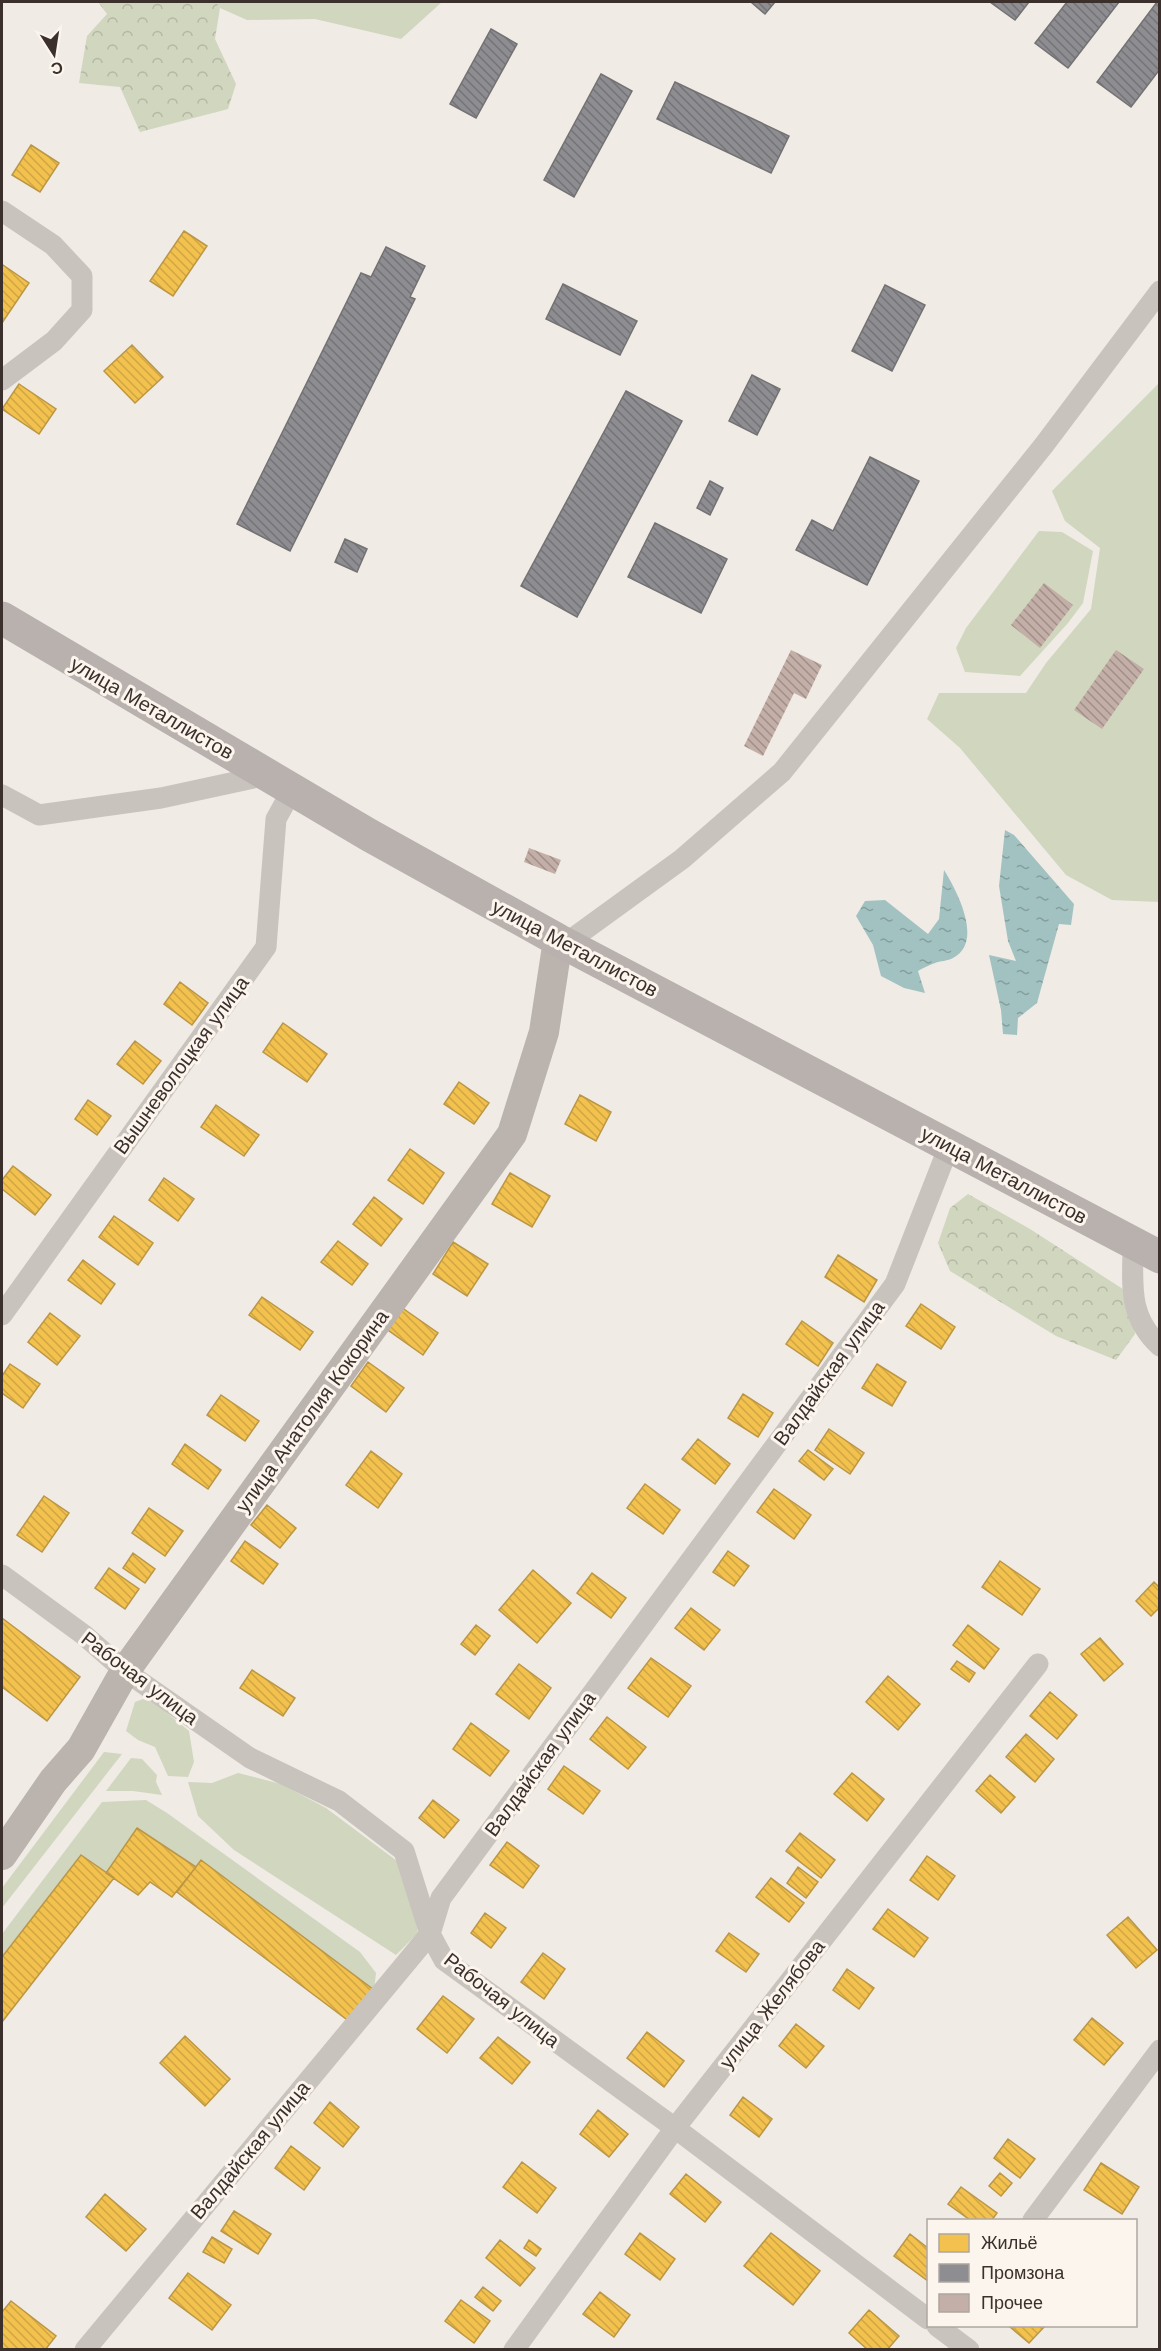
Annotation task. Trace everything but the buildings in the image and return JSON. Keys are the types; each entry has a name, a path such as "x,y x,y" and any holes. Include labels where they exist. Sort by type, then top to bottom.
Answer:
{"main road":[{"name":"улица Металлистов","path":"2,618 279,783 562,942 1146,1250"}],"street":[{"path":"2,211 53,244 82,276 81,310 54,341 2,380"},
{"path":"562,942 682,859 782,772 1044,445 1160,291"},
{"path":"2,795 39,815 279,783"},
{"name":"Вышневолоцкая улица","path":"2,1315 266,947 279,783"},
{"name":"улица Анатолия Кокорина","path":"2,1855 53,1781 81,1749 125,1671 512,1134 544,1032 562,942"},
{"name":"Валдайская улица","path":"85,2349 430,1934 441,1898 895,1284 949,1146"},
{"path":"1146,1250 1133,1302 1143,1327 1160,1346"},
{"name":"Рабочая улица","path":"2,1575 84,1635 125,1671 250,1758 339,1801 404,1851 430,1934 444,1960 675,2128 927,2318"},
{"name":"улица Желябова","path":"514,2349 675,2128 1038,1664"},
{"path":"1034,2219 1160,2050"},
{"path":"945,2334 969,2349"}],"green space":[{"path":"98,2 216,2 220,8 215,39 236,84 228,109 140,132 120,87 79,83 87,36 107,14"},
{"path":"216,2 442,2 401,39 315,19 247,20 220,8"},
{"path":"1159,383 1159,902 1112,900 1066,875 960,748 927,719 939,693 1026,693 1046,663 1091,609 1100,548 1065,521 1052,491"},
{"path":"1039,531 1062,532 1093,551 1083,603 1020,676 965,672 956,648 966,628"},
{"path":"968,1194 1030,1229 1129,1293 1135,1334 1116,1360 1056,1336 950,1271 938,1243 950,1208"},
{"path":"143,1699 155,1703 189,1731 194,1762 188,1777 168,1776 155,1747 138,1740 126,1731 135,1702"},
{"path":"104,1752 122,1754 2,1908 2,1888"},
{"path":"131,1758 142,1759 157,1775 156,1782 162,1795 133,1791 106,1791"},
{"path":"238,1773 281,1784 326,1808 397,1861 410,1894 418,1933 396,1955 234,1850 198,1816 188,1782 212,1783"},
{"path":"146,1800 360,1952 376,1973 374,1990 201,1860 196,1867 138,1828 106,1873 81,1855 2,1957 2,1934 102,1802"}],"water":[{"path":"1005,830 1014,835 1074,904 1071,925 1059,924 1037,1003 1018,1018 1017,1035 1003,1034 1001,1010 989,955 1016,961 1008,941 999,886"},
{"path":"944,870 961,903 967,929 966,940 962,950 953,958 918,971 925,993 904,988 881,976 873,945 856,916 865,901 885,900 928,934 939,919"}]}
